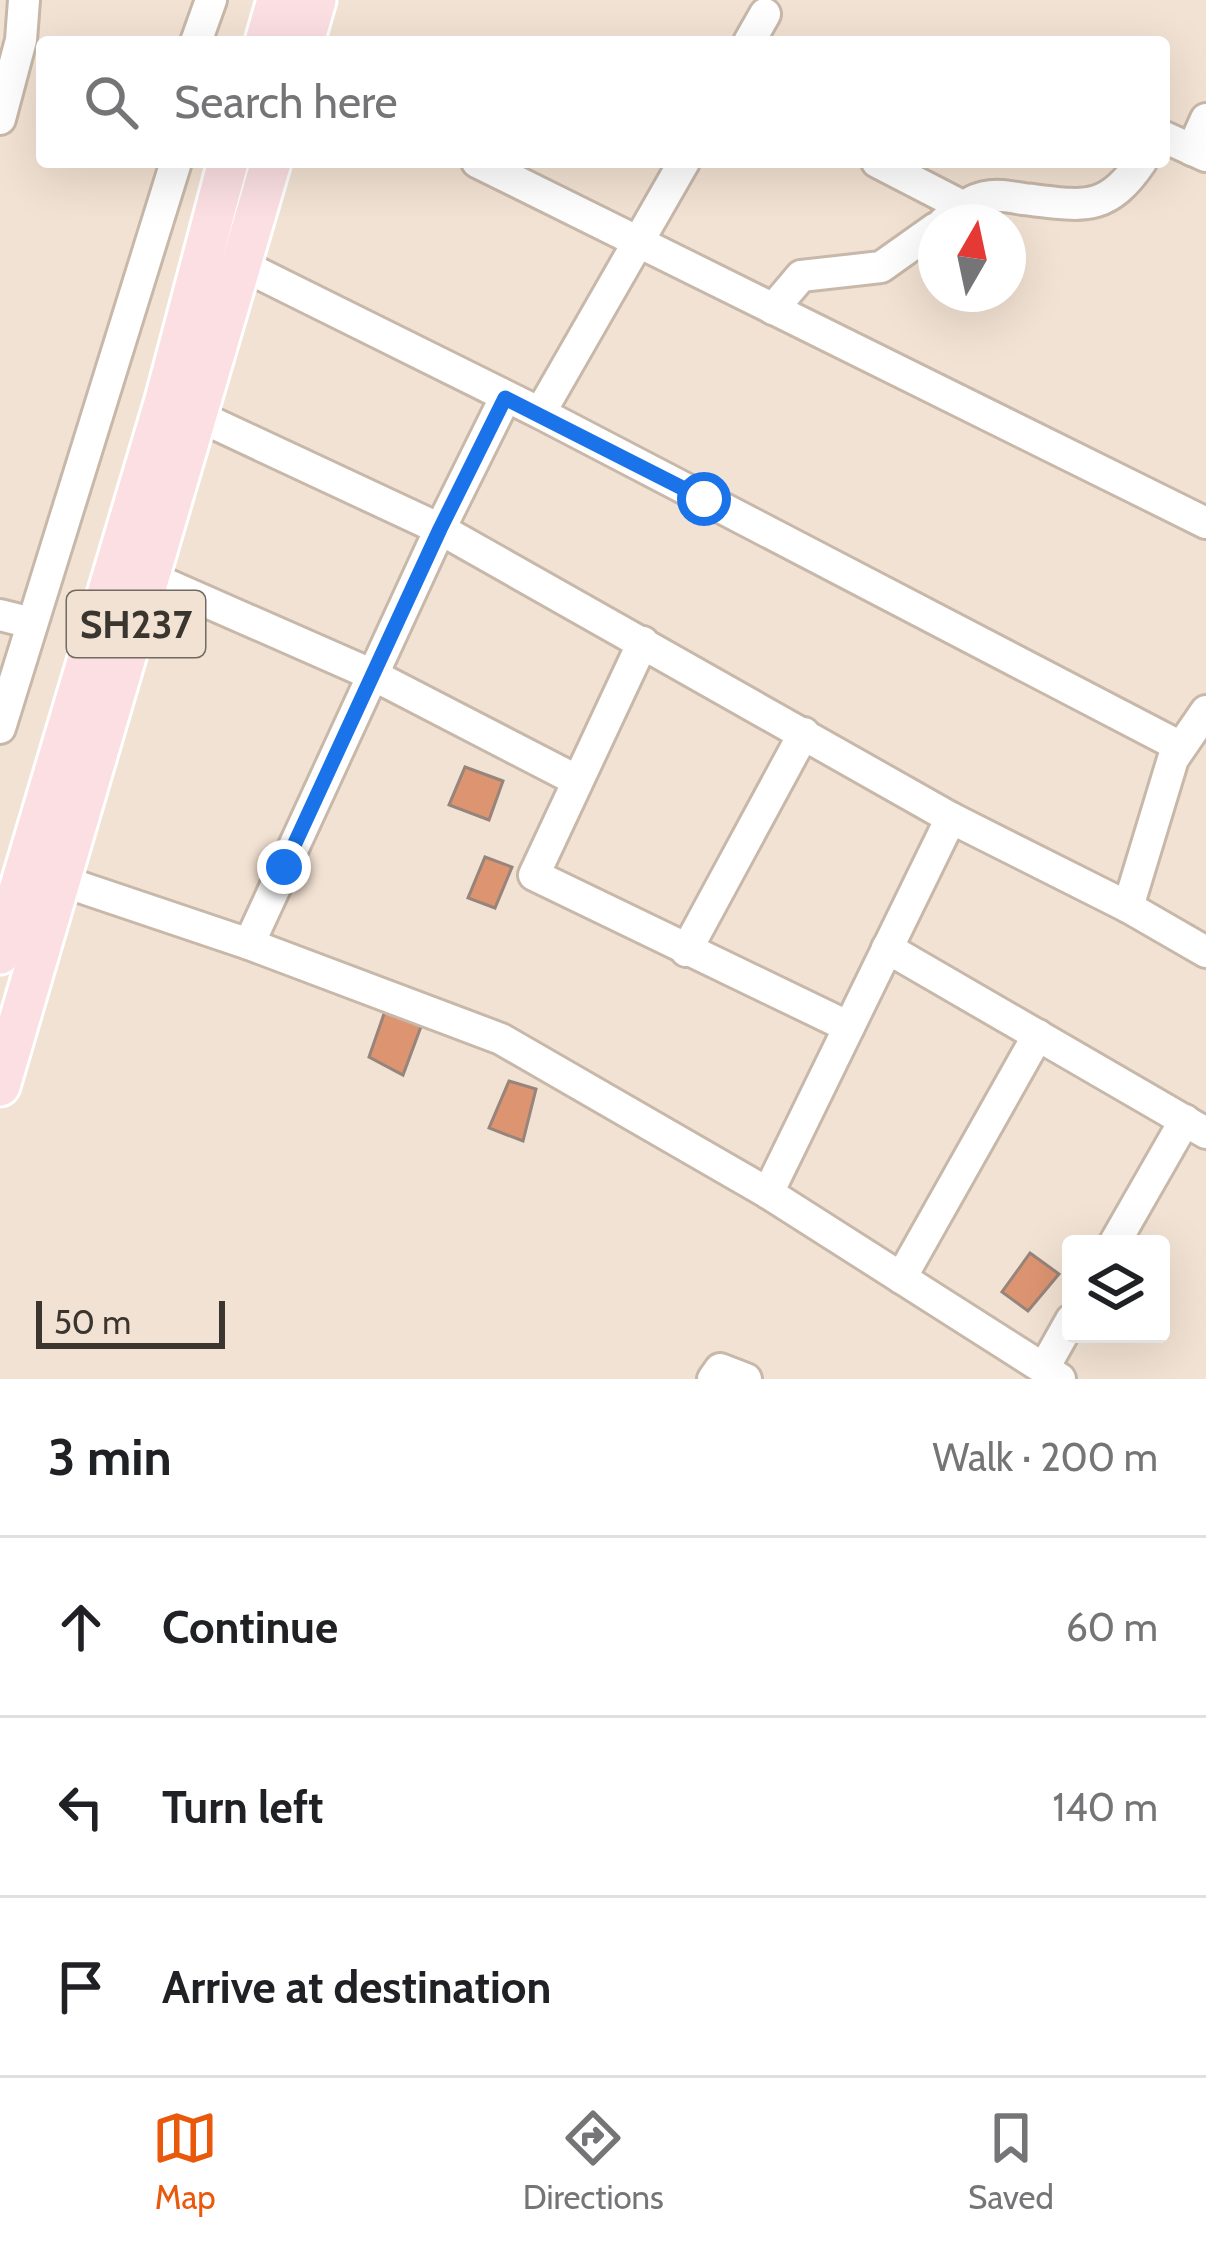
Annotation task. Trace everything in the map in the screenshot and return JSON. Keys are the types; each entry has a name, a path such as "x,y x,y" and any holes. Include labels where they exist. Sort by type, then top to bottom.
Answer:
{"main road":[{"path":"267,36 277,0"},
{"path":"306,36 316,0"},
{"name":"SH237","path":"2,936 165,400 226,168"},
{"name":"SH237","path":"0,1086 269,168"}],"street":[{"path":"198,36 211,0"},
{"path":"0,119 31,43 16,2"},
{"path":"752,36 765,14"},
{"path":"1170,139 1199,153 1206,119"},
{"path":"0,728 174,168"},
{"path":"489,168 1206,524"},
{"path":"540,413 681,168"},
{"path":"886,168 939,204"},
{"path":"975,204 993,195 1068,204 1105,200 1125,185 1137,168"},
{"path":"773,309 801,276 880,267 918,241"},
{"path":"242,265 540,413 1179,746"},
{"path":"249,944 505,398"},
{"path":"196,415 440,529 950,818 1128,907 1206,952"},
{"path":"150,577 373,675 576,780"},
{"path":"0,615 32,623"},
{"path":"643,643 534,875 849,1027"},
{"path":"1128,907 1179,746 1206,711"},
{"path":"686,951 804,734"},
{"path":"768,1193 950,818"},
{"path":"59,880 481,1030 768,1193 1052,1374 1063,1343"},
{"path":"887,948 1195,1126 1120,1235"},
{"path":"901,1278 1038,1035"},
{"path":"713,1379 720,1369 746,1379"}],"building":[{"path":"465,767 503,781 489,820 449,805"},
{"path":"485,857 512,867 495,908 468,898"},
{"path":"385,1011 422,1024 403,1075 369,1057"},
{"path":"509,1081 536,1089 523,1141 489,1128"},
{"path":"1030,1253 1059,1274 1028,1311 1002,1292"}],"route":[{"path":"284,867 505,398 704,499"}]}
